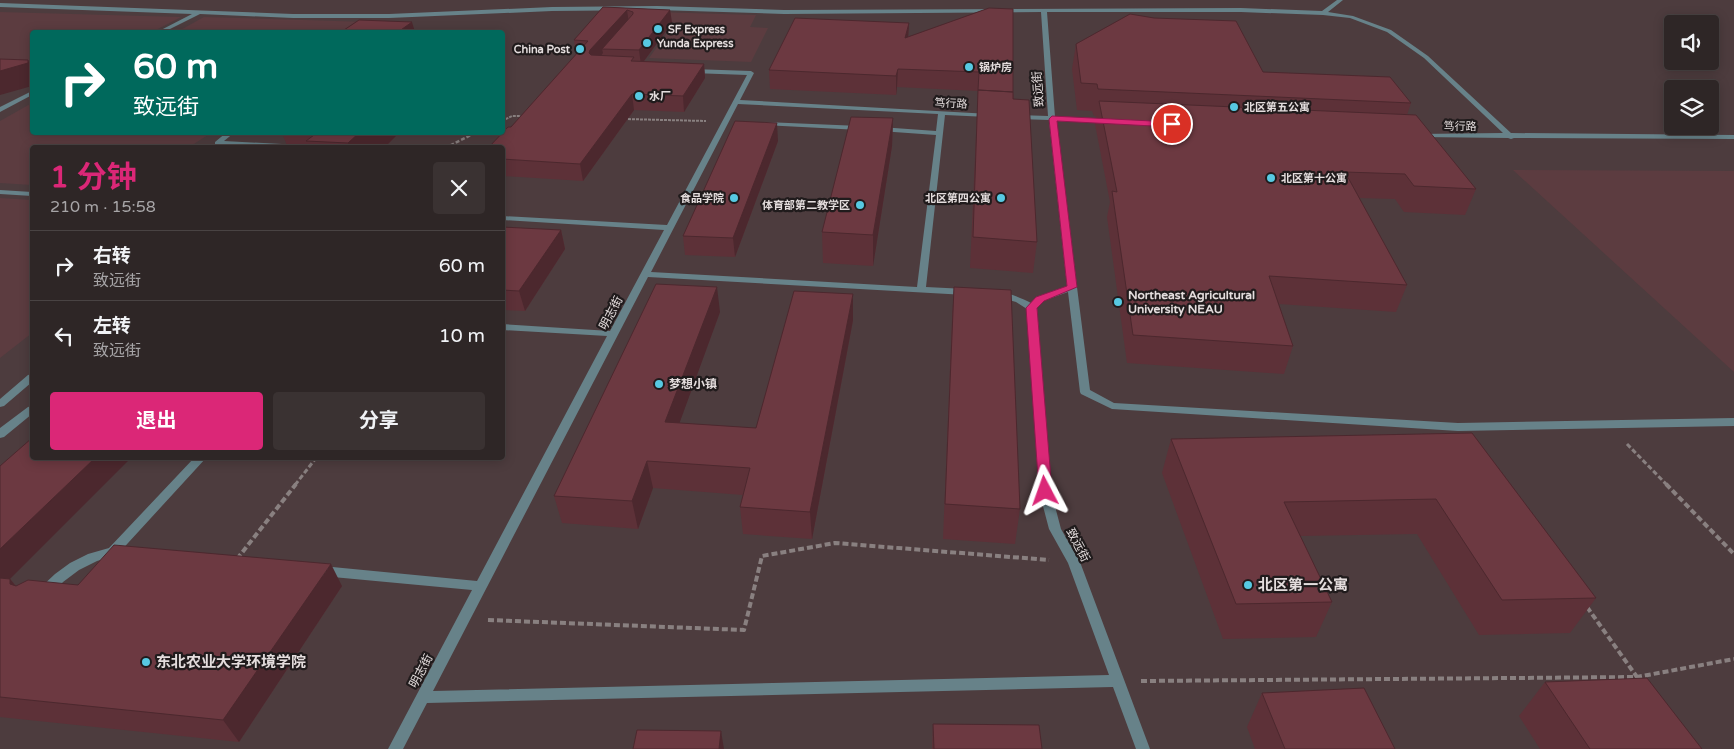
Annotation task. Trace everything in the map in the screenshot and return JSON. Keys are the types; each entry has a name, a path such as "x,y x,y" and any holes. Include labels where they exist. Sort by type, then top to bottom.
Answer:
{"street":[{"path":"1323,13 1340,0"},
{"path":"0,5 292,16 389,16 552,9 648,8 784,12 1241,10 1323,13 1351,17 1389,31 1426,57 1511,137"},
{"name":"致远街","path":"1044,11 1052,119 1085,392 1112,406 1458,427 1610,426"},
{"path":"164,30 199,12"},
{"path":"382,22 389,16"},
{"name":"明志街","path":"394,749 670,228 731,122 737,102 751,73 684,71"},
{"path":"0,110 30,94"},
{"name":"笃行路","path":"737,102 997,116"},
{"path":"921,289 938,132 942,113"},
{"path":"1006,116 1112,122"},
{"path":"755,123 938,132"},
{"path":"228,135 217,143 249,145"},
{"name":"笃行路","path":"1411,135 1734,137"},
{"path":"284,145 289,141"},
{"path":"0,192 30,194"},
{"path":"505,218 670,228"},
{"path":"646,274 983,293 1019,300 1032,308 1040,299 1072,287"},
{"name":"致远街","path":"1032,308 1045,491 1055,529 1074,562 1143,749"},
{"path":"505,327 614,334"},
{"path":"0,404 30,379"},
{"path":"0,434 30,411"},
{"path":"1610,426 1734,422"},
{"path":"113,552 198,460"},
{"path":"36,601 60,575 72,566 99,555 113,552 132,554"},
{"path":"313,570 480,586"},
{"path":"422,697 1118,681"}],"path":[{"path":"505,120 512,116 531,117"},
{"path":"619,119 731,122"},
{"path":"451,145 471,135"},
{"path":"1610,426 1734,554"},
{"path":"234,563 314,460"},
{"path":"463,619 744,630 762,556 835,543 1074,562"},
{"path":"1585,604 1643,685"},
{"path":"1118,681 1637,677 1734,659"}],"shaded area":[{"name":"Northeast Agricultural University NEAU","path":"0,0 1734,0 1734,749 0,749"},
{"path":"0,12 181,17 156,30 30,30 30,73 0,72"},
{"path":"656,12 756,15 750,27 768,28 751,62 649,58 675,22 649,21"},
{"path":"204,17 369,22 357,30 181,30"},
{"path":"30,104 30,135 208,135 192,145 30,145 30,185 0,183 0,121"},
{"path":"1513,170 1734,171 1734,372"},
{"path":"0,198 30,200 30,335 0,358"}],"building":[{"path":"603,7 670,10 639,50 602,49 633,14 633,12 627,10 589,53 591,55 634,57 631,61 704,64 683,96 632,94 580,164 505,159 505,145 491,145 500,135 505,135 505,130 511,127 588,41 574,40"},
{"path":"989,8 1013,9 1013,92 978,90 979,72 898,69 896,76 769,70 795,18 909,23 905,38"},
{"path":"1130,14 1154,18 1236,21 1263,72 1390,77 1411,103 1098,89 1097,84 1081,83 1076,44"},
{"path":"359,20 412,22 401,30 344,30"},
{"path":"0,59 28,60 28,63 0,71"},
{"name":"北区第四公寓","path":"978,90 1013,92 1013,99 1029,100 1037,242 973,237"},
{"path":"1099,101 1416,115 1476,189 1414,186 1405,174 1345,172 1407,285 1269,276 1293,346 1133,335 1112,191 1117,192"},
{"name":"体育部第二教学区","path":"851,117 893,118 873,235 822,232"},
{"name":"食品学院","path":"735,121 777,123 733,238 683,236"},
{"path":"314,135 357,135 348,143 306,141"},
{"path":"505,227 561,230 519,291 505,290"},
{"name":"梦想小镇","path":"656,284 717,287 665,422 756,428 794,291 853,294 810,512 740,507 750,468 647,461 632,501 554,496"},
{"path":"954,287 1011,290 1020,509 945,504"},
{"path":"1472,433 1596,598 1502,600 1436,499 1284,502 1332,602 1236,604 1171,439"},
{"path":"30,440 30,460 93,460 0,549 0,466"},
{"name":"东北农业大学环境学院","path":"114,545 331,564 223,720 0,697 0,578 10,579 10,584 16,586 28,580 78,585"},
{"path":"1647,678 1702,749 1590,749 1545,682"},
{"path":"1364,688 1395,749 1285,749 1262,693"},
{"path":"933,724 1039,725 1042,749 934,749"},
{"path":"637,730 721,731 719,749 633,749"}],"place":[{"name":"SF Express","path":"658,29"},
{"name":"Yunda Express","path":"647,43"},
{"name":"China Post","path":"580,49"},
{"name":"锅炉房","path":"969,67"},
{"name":"水厂","path":"639,96"},
{"name":"北区第五公寓","path":"1234,107"},
{"name":"北区第十公寓","path":"1271,178"},
{"name":"食品学院","path":"734,198"},
{"name":"北区第四公寓","path":"1001,198"},
{"name":"体育部第二教学区","path":"860,205"},
{"name":"Northeast Agricultural University NEAU","path":"1118,302"},
{"name":"梦想小镇","path":"659,384"},
{"name":"北区第一公寓","path":"1248,585"},
{"name":"东北农业大学环境学院","path":"146,662"}],"route":[{"path":"1045,491 1032,308 1040,299 1054,292 1072,287 1052,119 1172,124"}]}
